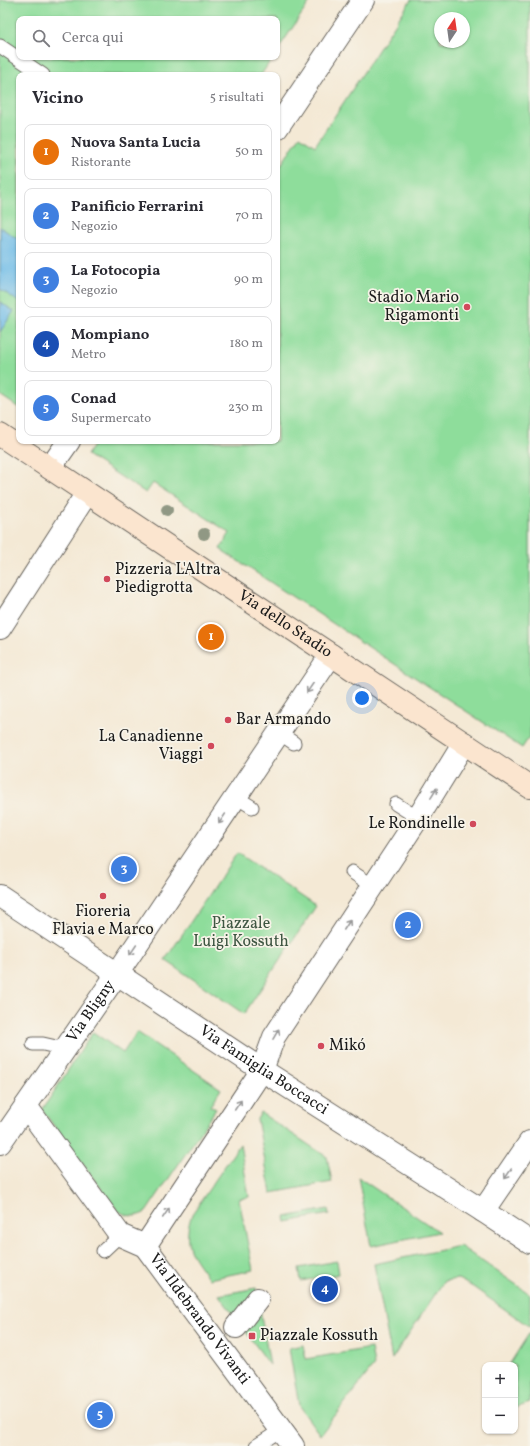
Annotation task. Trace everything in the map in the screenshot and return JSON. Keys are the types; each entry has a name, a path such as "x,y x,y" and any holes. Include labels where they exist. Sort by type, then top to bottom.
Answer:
{"street":[{"path":"280,124 363,0"},
{"name":"Via dello Stadio","path":"0,436 530,787"},
{"path":"50,468 67,444"},
{"path":"0,628 86,493"},
{"path":"117,974 244,802 287,738 331,655"},
{"path":"145,1246 262,1070 274,1037 418,818 464,744"},
{"name":"Via Famiglia Boccacci","path":"0,896 262,1070 530,1242"},
{"name":"Via Bligny","path":"0,1143 117,974"},
{"path":"26,1106 120,1235"},
{"path":"483,1211 530,1142"},
{"name":"Via Ildebrando Vivanti","path":"120,1235 145,1246 289,1442"},
{"path":"236,1327 258,1300"}],"lane":[{"path":"0,46 16,57"},
{"path":"21,60 39,72"},
{"path":"396,804 418,818"},
{"path":"352,872 373,886"},
{"name":"Via Bligny","path":"33,1044 42,1044 65,1049"},
{"path":"102,1251 120,1235"},
{"path":"256,1446 289,1442"}],"green space":[{"path":"0,0 311,0 280,46 280,16 16,16 16,60 271,60 263,72 16,72 16,406 0,395"},
{"name":"Stadio Mario Rigamonti","path":"411,0 530,0 530,736 522,748 220,549 230,533 153,483 146,493 87,455 94,444 280,444 280,166 300,136 315,146"},
{"name":"Piazzale Luigi Kossuth","path":"237,853 316,906 244,1014 165,960"},
{"path":"93,1032 123,1053 137,1032 221,1089 210,1106 216,1109 146,1212 135,1216 129,1216 118,1211 42,1110"},
{"path":"261,1113 327,1157 332,1182 271,1193 257,1119"},
{"path":"240,1144 249,1197 239,1199 253,1270 209,1279 193,1256 190,1249 188,1242 189,1225 192,1214"},
{"path":"358,1177 439,1232 371,1246"},
{"path":"328,1209 329,1214 286,1222 285,1217"},
{"path":"460,1246 530,1294 530,1327 473,1287 458,1279 444,1281 392,1359 374,1264"},
{"path":"337,1261 339,1274 301,1281 299,1268"},
{"path":"256,1288 270,1365 219,1295"},
{"path":"530,1332 530,1403 518,1407 518,1362 511,1362"},
{"path":"303,1345 306,1359 371,1348 374,1365 320,1435 299,1406 289,1348"}],"water":[{"path":"0,227 16,238 16,300 0,289"},
{"path":"0,302 14,311 0,332"}],"place":[{"name":"Stadio Mario Rigamonti","path":"467,307"},
{"name":"Pizzeria L'Altra Piedigrotta","path":"107,579"},
{"name":"Nuova Santa Lucia","path":"211,637"},
{"name":"Bar Armando","path":"228,720"},
{"name":"La Canadienne Viaggi","path":"211,746"},
{"name":"Le Rondinelle","path":"473,824"},
{"name":"La Fotocopia","path":"124,869"},
{"name":"Fioreria Flavia e Marco","path":"103,896"},
{"name":"Panificio Ferrarini","path":"408,925"},
{"name":"Mikó","path":"321,1046"},
{"name":"Mompiano","path":"325,1289"},
{"name":"Piazzale Kossuth","path":"252,1336"},
{"name":"Conad","path":"100,1415"}]}
